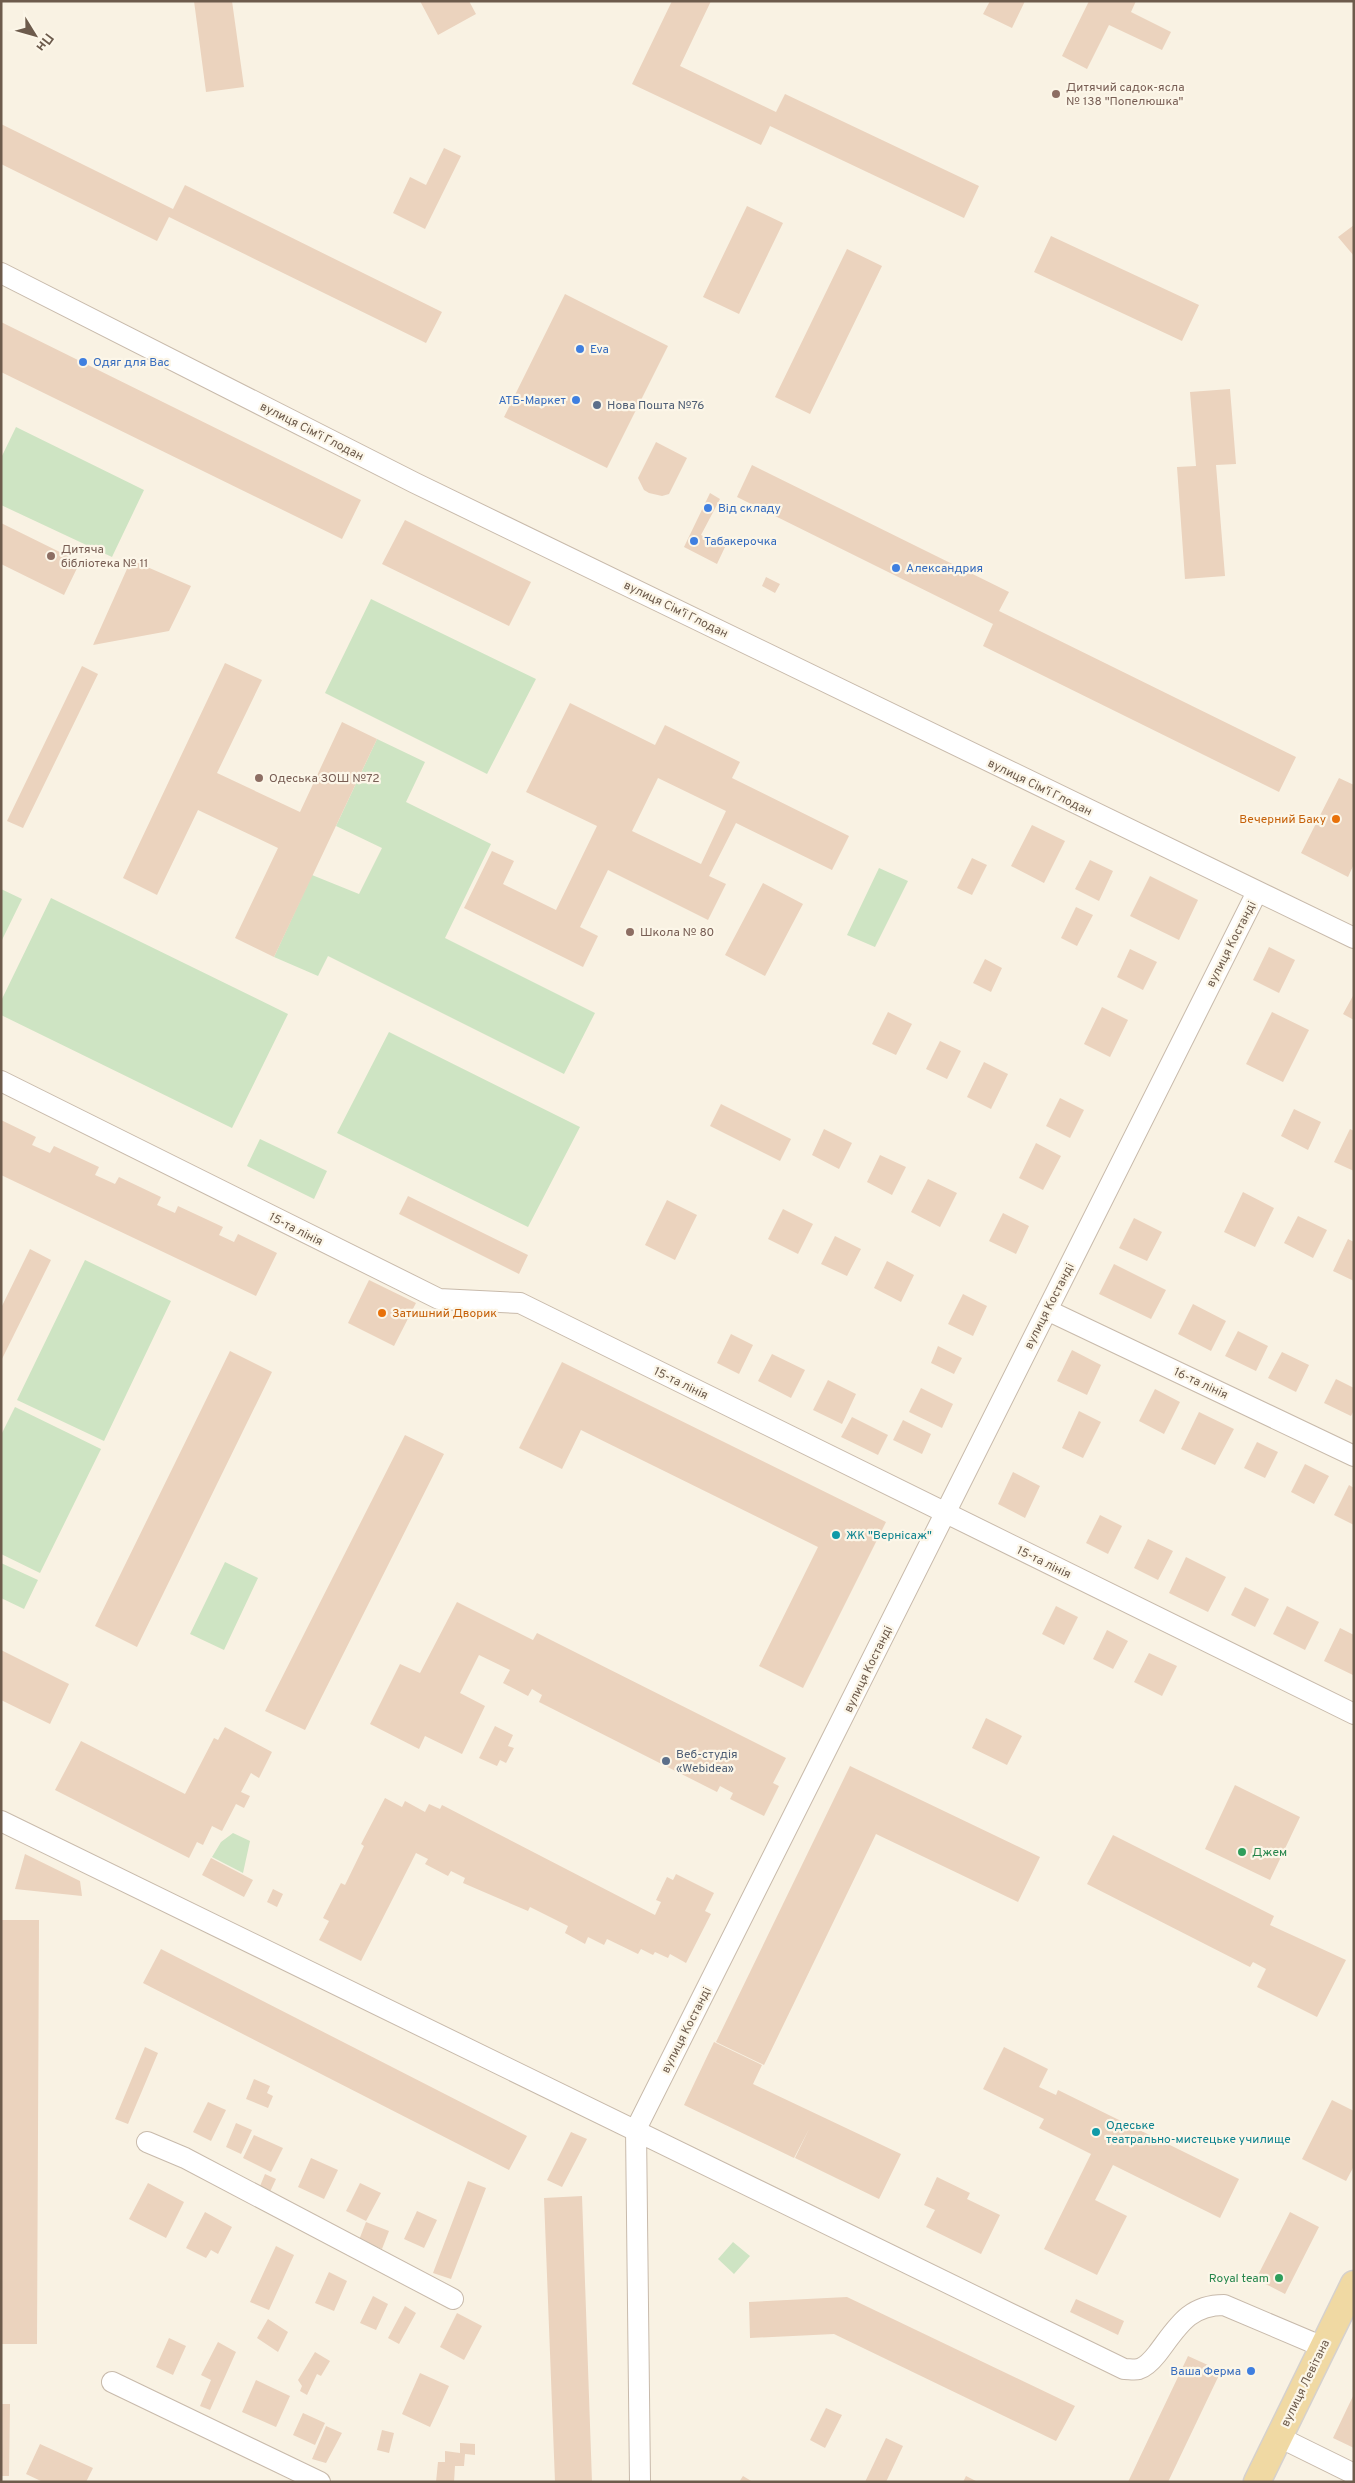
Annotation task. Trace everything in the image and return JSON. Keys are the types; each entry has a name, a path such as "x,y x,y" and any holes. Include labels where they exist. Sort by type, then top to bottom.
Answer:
{"main road":[{"name":"вулиця Левітана","path":"1257,2482 1354,2284"}],"street":[{"name":"вулиця Сім'ї Глодан","path":"1,273 415,482 1354,938"},
{"name":"вулиця Костанді","path":"640,2482 636,2129 1257,892"},
{"name":"15-та лінія","path":"1,1081 439,1299 520,1303 1354,1714"},
{"name":"16-та лінія","path":"1047,1310 1354,1456"},
{"path":"1,1821 636,2129 1124,2369 1141,2369 1153,2359 1184,2319 1208,2305 1224,2305 1323,2347"},
{"path":"147,2142 185,2158 453,2299"},
{"path":"112,2382 320,2482"},
{"path":"1279,2438 1354,2474"}],"green space":[{"path":"16,427 144,490 112,557 1,505 1,458"},
{"path":"371,599 536,679 487,774 325,693"},
{"path":"377,739 425,762 406,802 491,844 445,938 595,1013 564,1074 328,956 318,976 274,957 312,875 359,894 382,848 336,826"},
{"path":"879,868 908,881 875,947 847,935"},
{"path":"1,889 22,899 1,942"},
{"path":"51,898 288,1014 232,1128 1,1015 1,1001"},
{"path":"389,1032 580,1127 528,1227 337,1133"},
{"path":"260,1139 327,1171 314,1199 247,1166"},
{"path":"85,1260 171,1301 104,1441 17,1400"},
{"path":"15,1407 101,1449 40,1573 1,1554 1,1435"},
{"path":"225,1562 258,1578 224,1650 190,1634"},
{"path":"1,1563 38,1580 24,1609 1,1598"},
{"path":"233,1833 250,1841 243,1873 212,1857 221,1842"},
{"path":"733,2242 750,2256 734,2274 718,2259"}],"building":[{"path":"194,1 232,1 244,87 206,92"},
{"path":"420,1 469,1 476,14 438,35"},
{"path":"672,1 711,1 680,66 776,112 785,94 979,186 964,218 770,126 761,145 632,84"},
{"path":"990,1 1025,1 1012,28 983,14"},
{"path":"1089,1 1136,1 1131,12 1171,32 1162,50 1109,25 1087,69 1062,56"},
{"path":"1,124 173,209 185,185 442,312 426,343 169,217 157,241 1,164"},
{"path":"444,148 461,156 425,229 393,213 410,177 426,185"},
{"path":"747,206 783,223 739,314 703,297"},
{"path":"1354,225 1354,256 1338,237"},
{"path":"1051,236 1199,305 1182,341 1034,272"},
{"path":"847,249 882,266 810,414 775,397"},
{"path":"565,294 668,346 607,468 504,417"},
{"path":"1,322 361,500 342,539 1,372"},
{"path":"1230,389 1236,464 1216,465 1225,576 1185,579 1177,467 1196,466 1190,392"},
{"path":"656,442 687,458 669,494 662,496 644,490 638,478"},
{"path":"752,465 1009,592 999,611 1296,757 1279,792 983,646 993,624 737,497"},
{"path":"710,493 720,499 701,535 725,547 717,564 684,547"},
{"path":"405,520 531,582 509,626 382,564"},
{"path":"1,523 80,562 64,595 1,564"},
{"path":"131,560 191,586 169,631 93,645"},
{"path":"766,577 780,584 775,593 762,586"},
{"path":"225,663 262,680 217,773 300,812 342,722 377,739 274,957 235,938 278,848 198,810 157,895 123,878"},
{"path":"82,666 98,674 23,828 7,821"},
{"path":"570,703 655,745 665,725 740,762 732,778 849,836 832,870 736,823 709,876 726,884 708,920 608,870 580,927 598,936 583,967 464,908 492,851 514,861 503,884 556,910 597,826 526,792","holes":["658,778 726,811 701,864 632,831"]},
{"name":"Вечерний Баку","path":"1339,778 1354,785 1354,864 1348,877 1301,853"},
{"path":"1032,825 1065,841 1044,883 1011,866"},
{"path":"972,858 987,865 972,895 957,888"},
{"path":"1090,860 1113,871 1099,901 1075,889"},
{"path":"1150,876 1198,900 1179,940 1130,916"},
{"path":"763,883 803,904 765,976 725,955"},
{"path":"1076,907 1093,915 1077,946 1061,938"},
{"path":"1269,947 1295,960 1279,993 1253,980"},
{"path":"1130,949 1157,962 1143,990 1117,977"},
{"path":"985,959 1002,968 991,992 973,983"},
{"path":"1354,994 1354,1020 1343,1014"},
{"path":"1102,1007 1128,1020 1110,1057 1084,1044"},
{"path":"888,1012 912,1024 896,1055 872,1044"},
{"path":"1272,1012 1309,1030 1283,1082 1246,1064"},
{"path":"940,1041 961,1051 947,1079 926,1069"},
{"path":"984,1062 1008,1074 991,1109 967,1097"},
{"path":"1060,1098 1084,1110 1070,1138 1046,1126"},
{"path":"721,1104 791,1139 780,1161 710,1126"},
{"path":"1294,1109 1321,1122 1308,1150 1281,1136"},
{"path":"1,1120 36,1137 32,1145 50,1153 54,1146 99,1167 95,1175 115,1184 119,1177 161,1197 157,1205 175,1213 178,1206 223,1227 219,1235 234,1242 238,1234 277,1253 256,1296 1,1175"},
{"path":"824,1129 852,1143 839,1169 812,1155"},
{"path":"1350,1129 1354,1131 1354,1171 1334,1162"},
{"path":"1036,1143 1061,1156 1043,1190 1019,1178"},
{"path":"880,1155 906,1167 892,1195 867,1182"},
{"path":"928,1179 957,1193 940,1227 911,1212"},
{"path":"1243,1192 1274,1208 1255,1247 1224,1232"},
{"path":"408,1196 528,1255 519,1274 399,1214"},
{"path":"667,1200 697,1215 675,1260 645,1245"},
{"path":"783,1209 813,1224 798,1254 768,1239"},
{"path":"1003,1213 1029,1226 1016,1254 989,1241"},
{"path":"1298,1216 1327,1230 1313,1258 1284,1243"},
{"path":"1134,1218 1162,1232 1147,1261 1119,1248"},
{"path":"835,1236 861,1249 847,1276 821,1264"},
{"path":"1348,1239 1354,1242 1354,1281 1333,1271"},
{"path":"30,1249 51,1260 1,1361 1,1308"},
{"path":"887,1261 914,1275 901,1302 874,1288"},
{"path":"1114,1264 1166,1290 1151,1319 1099,1294"},
{"name":"Затишний Дворик","path":"369,1280 416,1303 394,1346 348,1323"},
{"path":"963,1294 987,1306 973,1336 948,1324"},
{"path":"1193,1304 1226,1321 1211,1351 1178,1334"},
{"path":"1238,1331 1268,1346 1256,1371 1225,1356"},
{"path":"731,1334 753,1345 739,1374 717,1363"},
{"path":"938,1346 962,1358 954,1374 931,1363"},
{"path":"1072,1350 1101,1365 1087,1395 1057,1381"},
{"path":"230,1351 272,1372 137,1647 95,1626"},
{"path":"1282,1352 1309,1365 1296,1392 1268,1378"},
{"path":"772,1354 805,1370 791,1398 758,1381"},
{"name":"ЖК \"Вернісаж\"","path":"562,1362 886,1522 803,1688 759,1666 818,1547 581,1430 562,1469 519,1448"},
{"path":"1336,1379 1354,1388 1354,1410 1351,1416 1324,1403"},
{"path":"828,1380 856,1394 842,1424 813,1410"},
{"path":"921,1388 953,1404 942,1428 909,1412"},
{"path":"1155,1389 1180,1402 1164,1434 1139,1421"},
{"path":"1079,1411 1101,1422 1083,1458 1062,1448"},
{"path":"1199,1412 1234,1429 1215,1465 1181,1449"},
{"path":"852,1417 888,1435 878,1455 841,1437"},
{"path":"903,1420 931,1434 922,1454 893,1440"},
{"path":"405,1435 444,1454 305,1730 265,1711"},
{"path":"1257,1442 1278,1452 1265,1478 1244,1468"},
{"path":"1305,1464 1329,1476 1314,1504 1291,1492"},
{"path":"1013,1472 1040,1486 1025,1518 998,1504"},
{"path":"1349,1485 1354,1488 1354,1525 1334,1515"},
{"path":"1100,1515 1122,1526 1108,1554 1086,1543"},
{"path":"1148,1539 1173,1551 1158,1580 1134,1568"},
{"path":"1186,1557 1226,1577 1208,1612 1169,1593"},
{"path":"1245,1587 1269,1599 1255,1627 1231,1615"},
{"path":"457,1602 533,1640 537,1633 786,1758 773,1783 779,1786 764,1816 730,1799 733,1793 720,1786 717,1792 539,1702 542,1695 532,1689 528,1696 503,1683 510,1670 479,1655 460,1693 485,1706 462,1754 425,1736 419,1749 370,1724 400,1664 420,1673"},
{"path":"1056,1606 1078,1617 1064,1645 1042,1634"},
{"path":"1287,1606 1319,1622 1305,1650 1273,1634"},
{"path":"1340,1628 1354,1635 1353,1675 1324,1661"},
{"path":"1107,1630 1128,1641 1113,1669 1093,1659"},
{"path":"1,1650 69,1684 50,1724 1,1700"},
{"path":"1149,1653 1177,1666 1162,1696 1134,1682"},
{"path":"986,1718 1022,1736 1007,1765 972,1748"},
{"path":"495,1726 513,1735 508,1746 514,1748 506,1763 500,1760 497,1766 479,1758"},
{"path":"225,1727 272,1752 259,1778 251,1773 241,1792 250,1796 244,1808 236,1804 222,1831 212,1826 203,1845 197,1842 189,1858 55,1790 81,1741 185,1794 214,1738 218,1740"},
{"path":"850,1766 1040,1857 1018,1902 876,1834 764,2065 716,2042"},
{"path":"1235,1785 1300,1817 1270,1880 1205,1849"},
{"path":"385,1798 402,1807 405,1801 425,1812 429,1804 440,1809 442,1805 655,1915 661,1902 656,1900 667,1877 673,1880 676,1874 714,1893 705,1911 711,1914 686,1963 670,1954 668,1958 655,1952 653,1955 641,1949 638,1954 607,1939 604,1945 588,1937 585,1944 565,1933 568,1926 530,1907 528,1911 463,1883 465,1878 451,1871 448,1876 425,1864 428,1859 416,1853 361,1961 319,1940 329,1921 323,1918 341,1883 345,1885 364,1846 361,1844"},
{"path":"1113,1835 1274,1916 1270,1925 1346,1960 1317,2017 1257,1987 1266,1969 1253,1962 1250,1967 1087,1884"},
{"path":"25,1854 80,1881 82,1896 15,1889"},
{"path":"211,1858 253,1880 244,1897 202,1875"},
{"path":"273,1889 283,1894 277,1907 267,1902"},
{"path":"1,1920 39,1920 37,2344 1,2344"},
{"path":"161,1949 527,2136 509,2170 143,1983"},
{"path":"714,2042 762,2065 753,2084 901,2154 879,2199 795,2158 809,2129 794,2158 684,2105"},
{"path":"145,2047 158,2053 128,2124 115,2119"},
{"name":"Одеське театрально-мистецьке училище","path":"1004,2047 1048,2069 1039,2087 1056,2095 1058,2090 1239,2179 1220,2218 1113,2165 1095,2200 1127,2216 1097,2275 1044,2249 1091,2154 1039,2128 1044,2119 983,2089"},
{"path":"254,2079 270,2086 267,2093 273,2096 268,2108 246,2099"},
{"path":"1332,2100 1354,2111 1354,2166 1346,2181 1302,2159"},
{"path":"208,2102 226,2110 211,2141 193,2132"},
{"path":"236,2123 252,2130 241,2154 226,2147"},
{"path":"571,2132 587,2139 562,2187 547,2180"},
{"path":"254,2135 283,2148 271,2172 243,2158"},
{"path":"311,2158 338,2170 324,2199 298,2187"},
{"path":"265,2174 276,2179 268,2196 258,2191"},
{"path":"937,2177 970,2193 967,2199 1000,2215 981,2254 926,2227 935,2210 924,2205"},
{"path":"468,2181 486,2188 451,2279 433,2273"},
{"path":"148,2183 184,2202 166,2238 129,2219"},
{"path":"360,2183 381,2193 366,2221 346,2211"},
{"path":"582,2196 592,2482 555,2482 544,2198"},
{"path":"417,2211 437,2220 424,2248 404,2239"},
{"path":"205,2212 232,2227 218,2254 211,2250 206,2258 186,2248"},
{"path":"1290,2212 1319,2227 1285,2294 1256,2279"},
{"path":"366,2222 389,2231 382,2249 359,2240"},
{"path":"276,2246 294,2255 269,2310 250,2302"},
{"path":"329,2272 347,2281 334,2311 315,2303"},
{"path":"373,2296 388,2304 376,2330 360,2323"},
{"path":"847,2297 1075,2406 1056,2441 834,2334 750,2338 749,2302"},
{"path":"1076,2299 1124,2321 1118,2335 1070,2312"},
{"path":"405,2306 416,2313 399,2344 388,2338"},
{"path":"457,2313 482,2326 464,2360 440,2347"},
{"path":"268,2319 288,2332 278,2352 257,2338"},
{"path":"169,2338 186,2346 173,2375 156,2367"},
{"path":"218,2342 236,2352 210,2410 200,2406 211,2380 201,2375"},
{"path":"315,2352 330,2361 321,2376 317,2374 307,2395 300,2391 302,2386 298,2380"},
{"path":"1188,2356 1221,2371 1168,2482 1128,2482"},
{"path":"420,2373 449,2386 430,2427 402,2414"},
{"path":"256,2380 290,2396 276,2427 242,2412"},
{"path":"1354,2394 1354,2448 1333,2438"},
{"path":"1,2404 10,2404 9,2476 1,2476"},
{"path":"826,2408 842,2415 825,2448 810,2440"},
{"path":"303,2413 325,2423 315,2445 293,2435"},
{"path":"326,2426 342,2433 326,2463 312,2459"},
{"path":"382,2430 394,2433 389,2453 377,2450"},
{"path":"886,2438 903,2446 886,2482 865,2482"},
{"path":"460,2443 475,2444 475,2455 465,2454 464,2466 455,2466 454,2482 436,2482 438,2462 445,2462 445,2451 460,2453"},
{"path":"40,2444 93,2468 86,2482 43,2482 26,2474"},
{"path":"743,2476 753,2482 739,2482"},
{"path":"966,2476 978,2482 963,2482"}],"place":[{"name":"Дитячий садок-ясла № 138 \"Попелюшка\"","path":"1056,94"},
{"name":"Eva","path":"580,349"},
{"name":"Одяг для Вас","path":"83,362"},
{"name":"АТБ-Маркет","path":"576,400"},
{"name":"Нова Пошта №76","path":"597,405"},
{"name":"Від складу","path":"708,508"},
{"name":"Табакерочка","path":"694,541"},
{"name":"Дитяча бібліотека № 11","path":"51,556"},
{"name":"Александрия","path":"896,568"},
{"name":"Одеська ЗОШ №72","path":"259,778"},
{"name":"Вечерний Баку","path":"1336,819"},
{"name":"Школа № 80","path":"630,932"},
{"name":"Затишний Дворик","path":"382,1313"},
{"name":"ЖК \"Вернісаж\"","path":"836,1535"},
{"name":"Веб-студія «Webidea»","path":"666,1761"},
{"name":"Джем","path":"1242,1852"},
{"name":"Одеське театрально-мистецьке училище","path":"1096,2132"},
{"name":"Royal team","path":"1279,2278"},
{"name":"Ваша Ферма","path":"1251,2371"}]}
